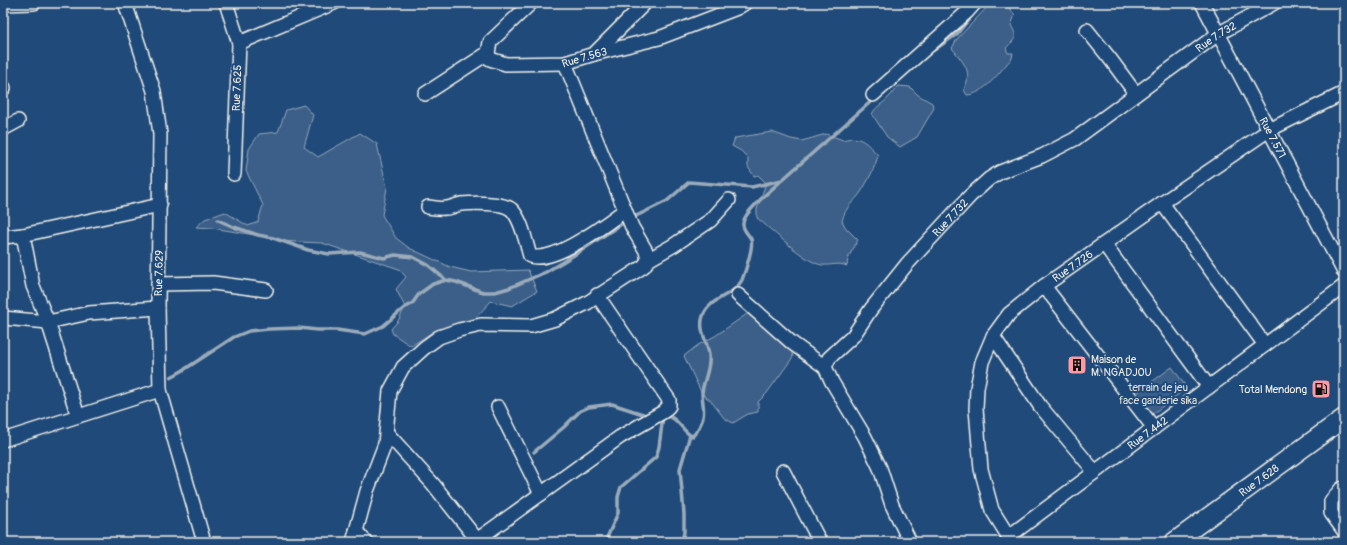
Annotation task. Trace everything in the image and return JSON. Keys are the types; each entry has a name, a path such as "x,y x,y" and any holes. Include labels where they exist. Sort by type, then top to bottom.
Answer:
{"main road":[{"name":"Rue 7.628","path":"1174,542 1344,418"}],"street":[{"path":"3,4 34,3"},
{"name":"Rue 7.629","path":"125,3 154,92 160,134 158,284 160,390 204,542"},
{"name":"Rue 7.625","path":"226,3 239,42 234,174"},
{"path":"239,42 334,3"},
{"path":"425,94 488,53 490,42 531,3"},
{"path":"594,54 645,3"},
{"name":"Rue 7.563","path":"488,53 490,59 506,64 565,63 594,54 659,38 737,8 745,3"},
{"path":"873,95 967,12 975,3"},
{"name":"Rue 7.571","path":"1202,3 1344,272"},
{"name":"Rue 7.732","path":"825,367 829,358 853,336 871,309 907,264 970,196 989,179 1000,172 1042,156 1075,139 1218,34 1274,3"},
{"path":"1087,30 1136,94"},
{"path":"565,63 628,218 646,251 648,260"},
{"name":"Rue 7.726","path":"1010,539 992,510 983,476 976,409 977,388 982,362 993,336 1010,314 1044,286 1162,203 1269,130 1344,93"},
{"path":"3,129 18,121"},
{"path":"366,542 354,537 367,491 385,444 390,391 403,367 439,337 481,325 531,326 555,319 580,306 644,266 648,260 674,245 711,220 729,200"},
{"path":"1162,203 1265,345"},
{"path":"428,207 446,208 461,204 497,204 506,206 512,209 516,215 524,234 530,256 542,258 554,255 598,231 628,218"},
{"path":"3,238 160,205"},
{"path":"23,235 33,286 48,322 78,416"},
{"path":"1104,244 1209,387"},
{"path":"158,284 213,283 266,290"},
{"path":"1044,286 1154,428"},
{"name":"Rue 7.442","path":"1010,539 1095,472 1344,286"},
{"path":"387,433 433,484 477,541 620,438 663,412 669,406 669,400 597,295"},
{"path":"738,295 792,343 825,367 832,382 865,437 880,468 892,505 910,542"},
{"path":"3,318 48,322 89,313 158,308"},
{"path":"993,336 1040,406 1095,472"},
{"path":"3,440 160,390"},
{"path":"498,408 541,494"},
{"path":"783,471 820,542"},
{"path":"1344,488 1340,489 1330,501 1332,513 1344,531"}],"green space":[{"path":"991,3 1005,3 1015,15 1011,25 1015,33 1015,38 1006,48 1008,53 1013,53 1012,58 980,91 967,95 964,90 968,77 966,68 952,48 957,39"},
{"path":"899,86 910,87 918,95 932,103 934,108 917,137 900,147 887,137 872,114 875,109"},
{"path":"304,105 313,115 304,147 318,157 360,133 377,144 387,188 382,215 396,238 409,248 450,267 471,272 528,270 537,291 512,306 491,301 472,322 431,333 411,346 393,334 391,329 398,321 405,307 396,289 406,277 399,269 322,243 278,241 273,238 212,228 196,227 205,219 225,212 248,226 258,222 263,205 246,171 249,149 259,134 278,132 286,110"},
{"path":"772,132 791,139 802,141 826,134 843,140 855,138 863,141 878,155 869,179 848,208 842,221 846,228 858,240 848,258 847,266 840,264 822,265 815,263 798,252 757,218 757,209 766,183 758,175 754,176 748,167 748,158 741,151 732,146 735,138"},
{"path":"750,312 791,349 793,357 767,393 758,402 758,412 748,414 733,423 724,418 711,401 702,394 684,356 698,345 715,336"},
{"name":"terrain de jeu face garderie sika","path":"1172,367 1187,388 1151,415 1134,395"}],"waterway":[{"path":"934,50 957,34 973,14"},
{"path":"632,218 667,201 689,182 752,187 782,180 875,98"},
{"path":"682,542 684,532 684,514 680,469 690,435 693,436 696,432 703,417 704,411 702,393 709,365 708,350 702,326 703,316 710,305 733,290 742,280 749,259 752,242 743,228 743,223 748,213 781,181"},
{"path":"218,220 258,235 273,238 308,250 329,254 360,252 384,258 395,255 413,257 428,265 446,280"},
{"path":"171,377 234,337 249,331 299,328 337,330 365,334 383,326 404,308 412,304 419,294 433,284 446,280 483,292 495,292 509,288 546,272 626,221"},
{"path":"534,452 564,427 580,411 589,407 612,404 649,416"},
{"path":"605,542 618,513 618,497 621,487 656,457 659,447 663,416"},
{"path":"665,416 676,420 690,435"}],"place":[{"name":"Maison de M. NGADJOU","path":"1077,365"},
{"name":"Total Mendong","path":"1321,389"}]}
